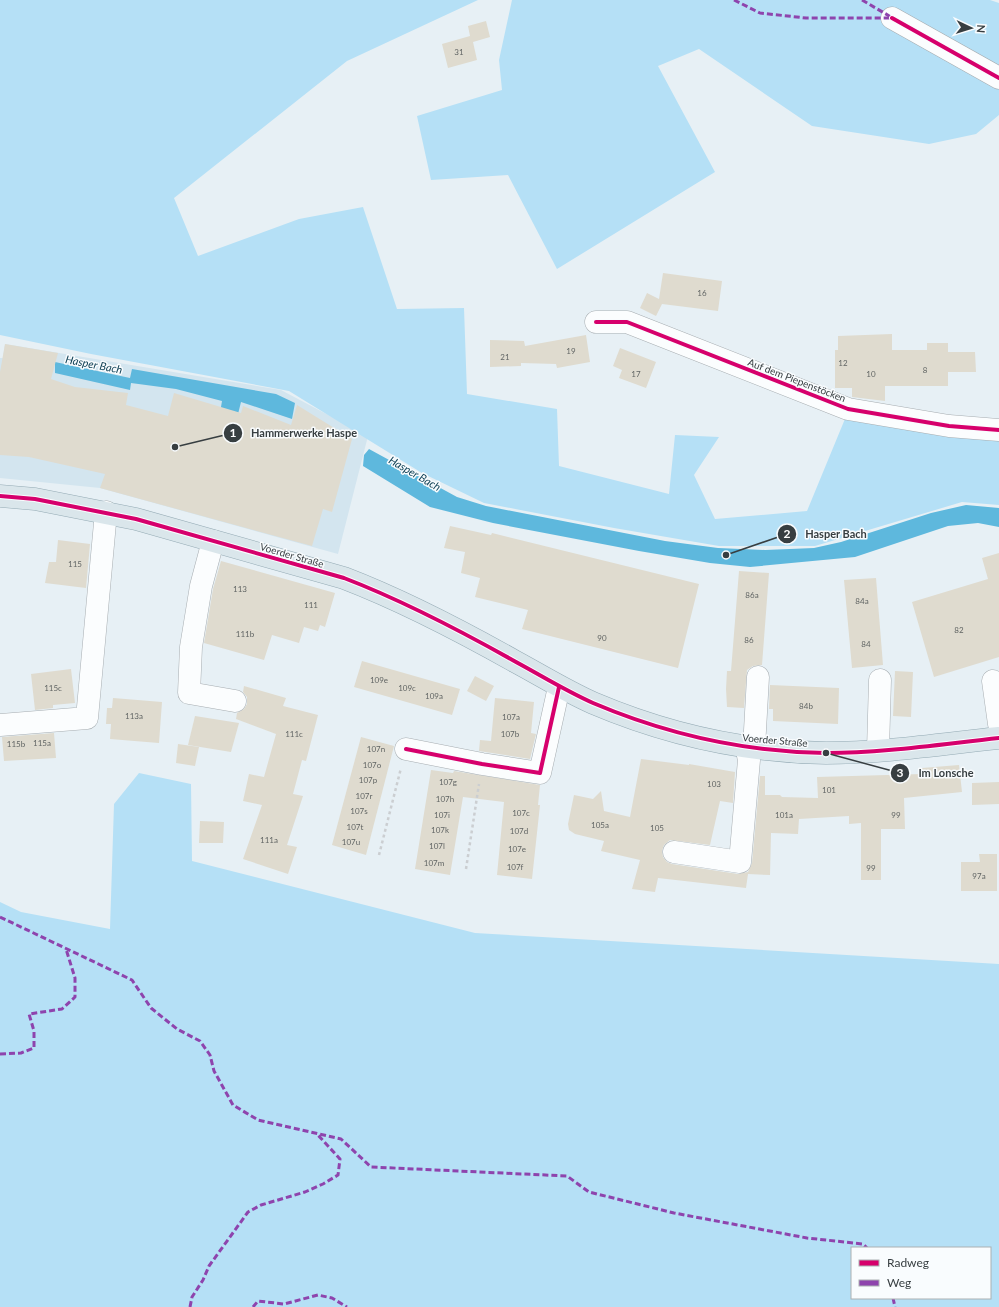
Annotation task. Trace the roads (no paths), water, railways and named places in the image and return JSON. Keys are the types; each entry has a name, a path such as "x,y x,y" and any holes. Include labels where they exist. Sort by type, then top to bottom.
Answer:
{"main road":[{"name":"Voerder Straße","path":"0,496 35,499 106,512 344,578 428,615 559,687 662,729 750,747 826,752 878,750 999,738"}],"street":[{"path":"892,18 999,78"},
{"name":"Auf dem Piepenstöcken","path":"596,322 627,322 848,409 949,426 999,430"},
{"path":"0,725 87,718 106,512"},
{"path":"213,541 200,586 190,647 189,693 235,701"},
{"path":"674,852 740,862 758,677"},
{"path":"878,750 880,680"},
{"path":"993,681 999,724"},
{"path":"406,749 482,764 540,773 559,687"}],"water":[{"path":"55,362 130,378 132,369 276,394 295,403 292,419 241,402 236,422 219,419 222,401 176,389 131,383 130,390 55,373"},
{"path":"369,449 457,497 486,506 665,541 718,548 765,550 814,548 841,542 931,513 966,505 999,508 999,527 978,523 948,526 855,557 750,567 710,563 493,523 430,507 363,466 364,455"}],"place":[{"name":"Hammerwerke Haspe","path":"175,447"},
{"name":"Hasper Bach","path":"726,555"},
{"name":"Im Lonsche","path":"826,753"}]}
